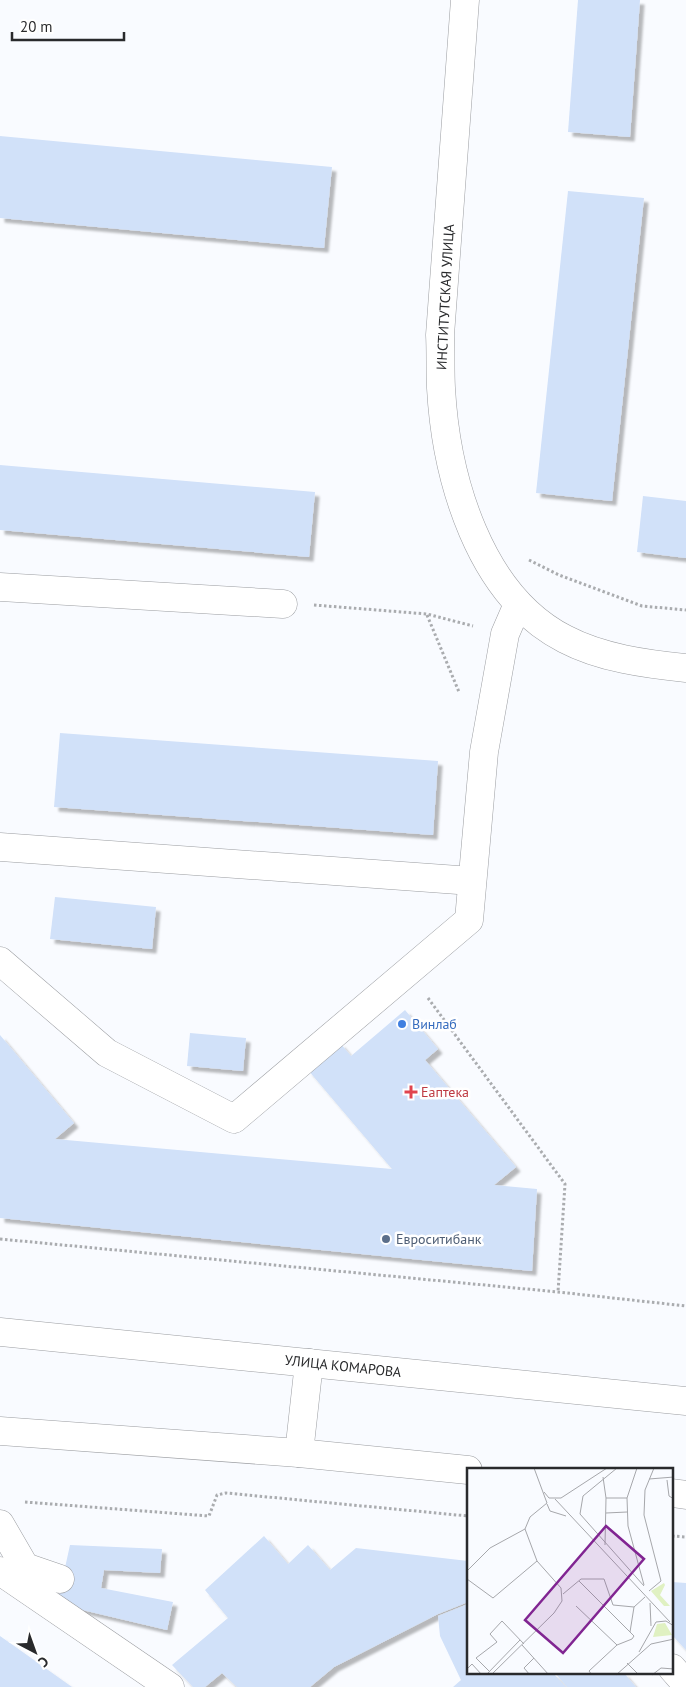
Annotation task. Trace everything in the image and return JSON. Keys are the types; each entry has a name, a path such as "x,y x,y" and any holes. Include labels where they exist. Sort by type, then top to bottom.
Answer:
{"street":[{"name":"ИНСТИТУТСКАЯ УЛИЦА","path":"465,0 440,335 441,388 446,431 457,486 485,556 499,580 518,604 546,628 565,640 619,658 686,668"},
{"path":"0,587 283,604"},
{"path":"0,961 107,1053 234,1119 469,920 484,752 505,634 518,604"},
{"path":"0,847 472,881"},
{"name":"УЛИЦА КОМАРОВА","path":"0,1332 686,1401"},
{"path":"299,1453 309,1363"},
{"path":"0,1431 299,1453 467,1470"},
{"path":"0,1524 25,1567 60,1578"},
{"path":"0,1570 170,1687"},
{"path":"674,1670 686,1684"}],"path":[{"path":"526,558 559,575 642,606 686,610"},
{"path":"338,606 427,614 505,634"},
{"path":"427,614 461,697"},
{"path":"408,970 565,1184 558,1292"},
{"path":"0,1239 686,1306"},
{"path":"20,1502 209,1516 217,1495 226,1493 467,1516"}],"building":[{"path":"578,0 640,0 630,137 568,132"},
{"path":"0,136 332,167 324,248 0,218"},
{"path":"568,191 644,198 612,501 536,493"},
{"path":"0,465 315,492 309,557 0,530"},
{"path":"643,496 686,501 686,558 637,552"},
{"path":"60,733 438,761 433,835 54,807"},
{"path":"55,897 156,907 152,949 50,939"},
{"path":"405,1010 438,1049 425,1060 516,1167 494,1185 537,1189 532,1271 0,1218 0,1035 74,1123 55,1139 392,1169 308,1070 340,1043 351,1056"},
{"path":"190,1033 246,1038 243,1071 187,1066"},
{"path":"264,1536 288,1564 308,1545 330,1570 356,1548 467,1561 467,1602 438,1614 334,1667 310,1687 237,1687 222,1673 205,1687 193,1687 172,1665 228,1618 205,1590"},
{"path":"70,1545 162,1549 160,1573 104,1570 101,1588 173,1602 167,1630 57,1604"},
{"path":"674,1582 686,1583 686,1650 674,1637"},
{"path":"467,1604 467,1674 554,1674 566,1687 453,1687 461,1680 440,1636 438,1616"},
{"path":"0,1636 72,1687 0,1687"},
{"path":"556,1674 625,1674 636,1687 567,1687"}],"place":[{"name":"Винлаб","path":"402,1024"},
{"name":"Еаптека","path":"411,1092"},
{"name":"Евроситибанк","path":"386,1239"}]}
